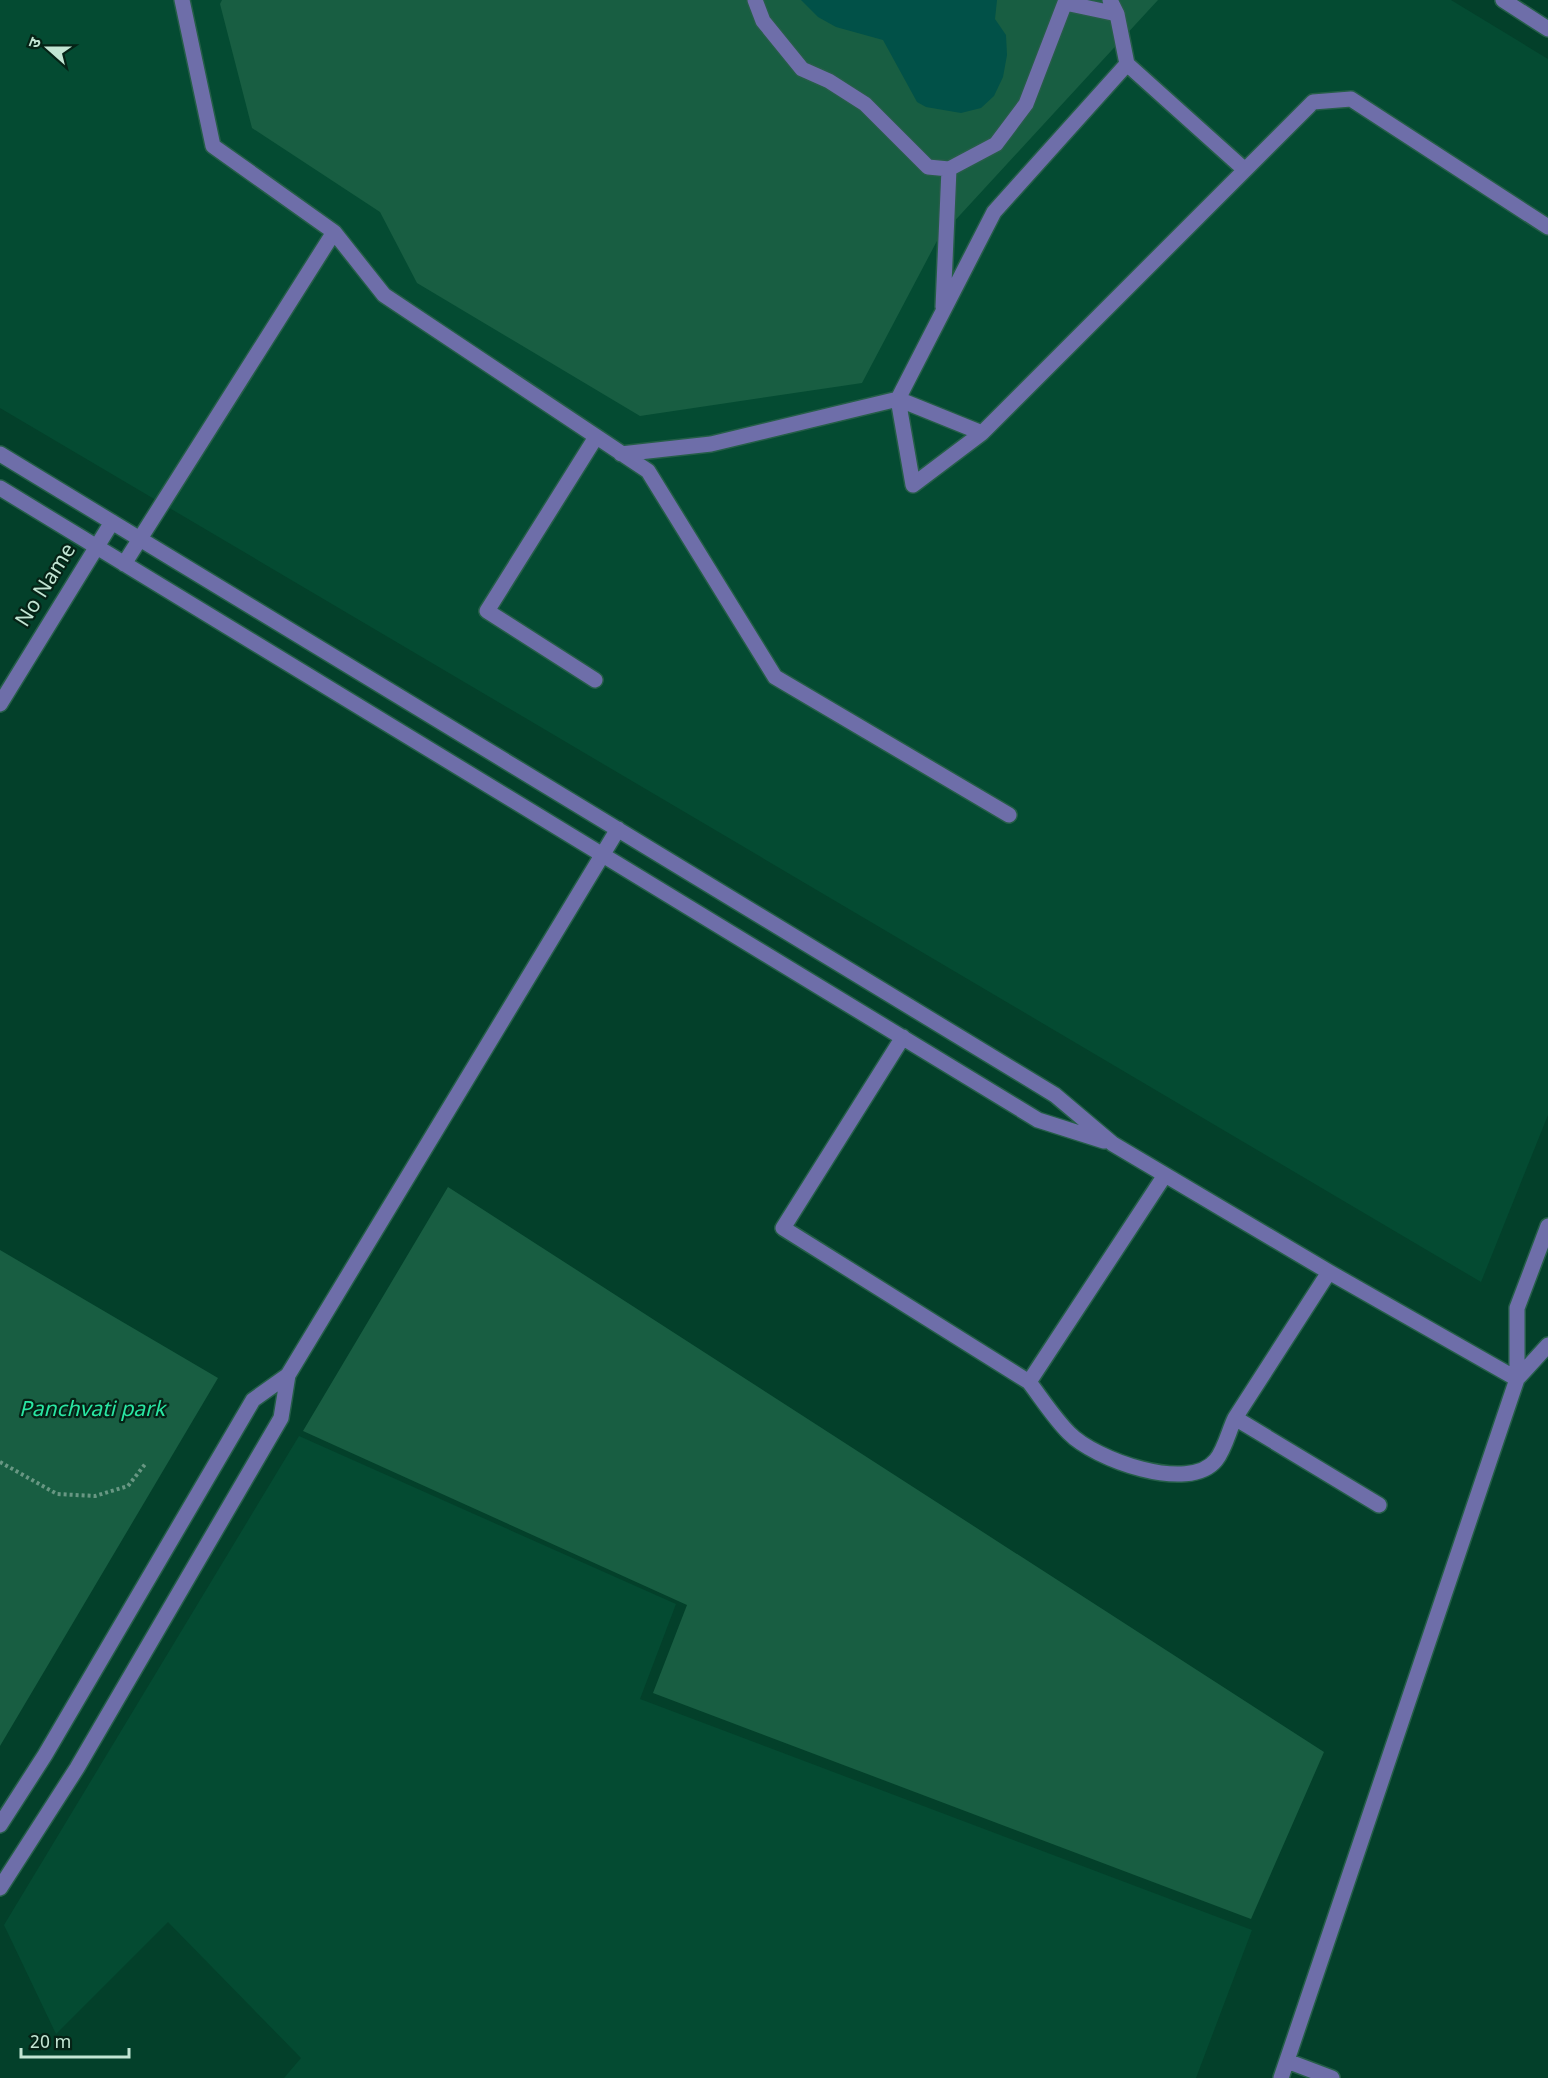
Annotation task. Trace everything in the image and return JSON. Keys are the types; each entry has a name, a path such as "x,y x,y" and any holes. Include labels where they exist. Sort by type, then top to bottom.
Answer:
{"street":[{"path":"182,0 213,146 334,232 384,295 648,471 775,677 1009,815"},
{"path":"755,0 763,21 802,69 829,81 865,104 899,135 928,167 949,169 996,144 1026,104 1065,2 1113,7 1127,64 1245,170"},
{"path":"1503,0 1548,29"},
{"path":"1127,64 994,212 898,399 913,485 982,433 1313,102 1351,99 1548,227"},
{"path":"943,311 949,169"},
{"path":"124,564 334,232"},
{"path":"621,454 711,444 898,399 982,433"},
{"path":"595,680 486,611 597,437"},
{"path":"0,454 1055,1095 1113,1144 1329,1272 1518,1379"},
{"path":"0,488 1038,1120 1113,1144"},
{"name":"No Name","path":"0,704 112,522"},
{"path":"0,1888 77,1768 281,1418 288,1376 618,829"},
{"path":"903,1037 783,1228 1029,1382 1070,1434 1103,1456 1142,1470 1198,1473 1216,1460 1235,1418 1329,1272"},
{"path":"1029,1382 1165,1175"},
{"path":"1281,2078 1518,1379 1516,1308 1548,1226"},
{"path":"1518,1379 1548,1345"},
{"path":"0,1826 45,1755 253,1400 288,1376"},
{"path":"1235,1418 1379,1505"},
{"path":"1287,2061 1332,2078"}],"path":[{"path":"0,1462 57,1494 95,1496 128,1486 146,1463"}],"shaded area":[{"path":"0,0 1451,0 1548,59 1548,1115 1481,1282 0,408"},
{"path":"299,1436 676,1604 640,1699 1252,1930 1196,2078 284,2078 301,2058 168,1922 56,2034 4,1925"}],"green space":[{"path":"222,0 1158,0 938,239 862,383 640,416 417,283 380,212 252,128 220,4"},
{"path":"448,1187 1324,1752 1251,1919 653,1693 687,1605 303,1431"},
{"name":"Panchvati park","path":"0,1250 218,1378 0,1746"}],"building":[{"path":"801,0 997,0 995,19 1006,35 1007,55 1003,77 994,96 981,108 961,113 926,107 917,102 883,40 836,27 818,17"}]}
